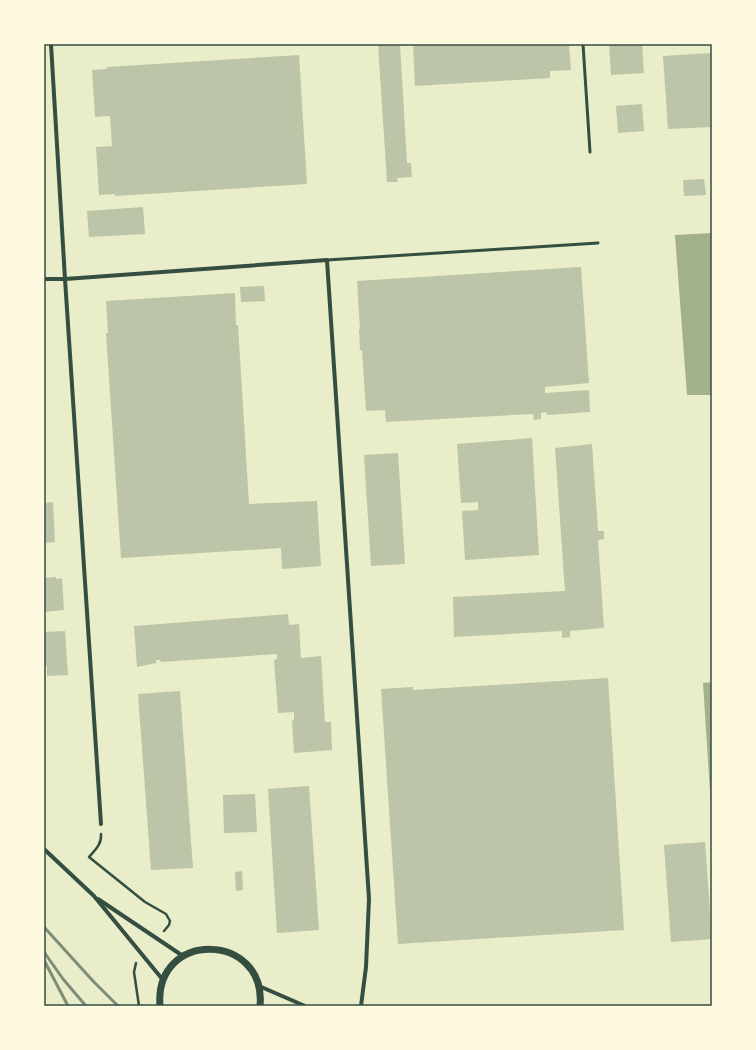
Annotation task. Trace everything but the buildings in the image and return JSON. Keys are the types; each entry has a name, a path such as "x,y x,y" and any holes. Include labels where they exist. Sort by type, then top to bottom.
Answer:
{"street":[{"path":"51,44 101,824"},
{"path":"44,279 65,279 327,260 369,899 366,967 361,1006"},
{"path":"44,849 94,896 163,980"},
{"path":"94,896 183,956"},
{"path":"160,1006 159,996 163,980 171,967 183,956 198,950 213,949 228,952 242,960 253,972 259,986 261,998 260,1006"},
{"path":"259,986 305,1006"}],"lane":[{"path":"583,44 590,152"},
{"path":"327,260 598,243"}],"shaded area":[{"path":"712,233 712,395 687,395 675,235"},
{"path":"712,682 712,823 703,683"}],"railway":[{"path":"44,927 118,1006"},
{"path":"44,952 63,979 86,1006"},
{"path":"45,962 68,1006"}]}
